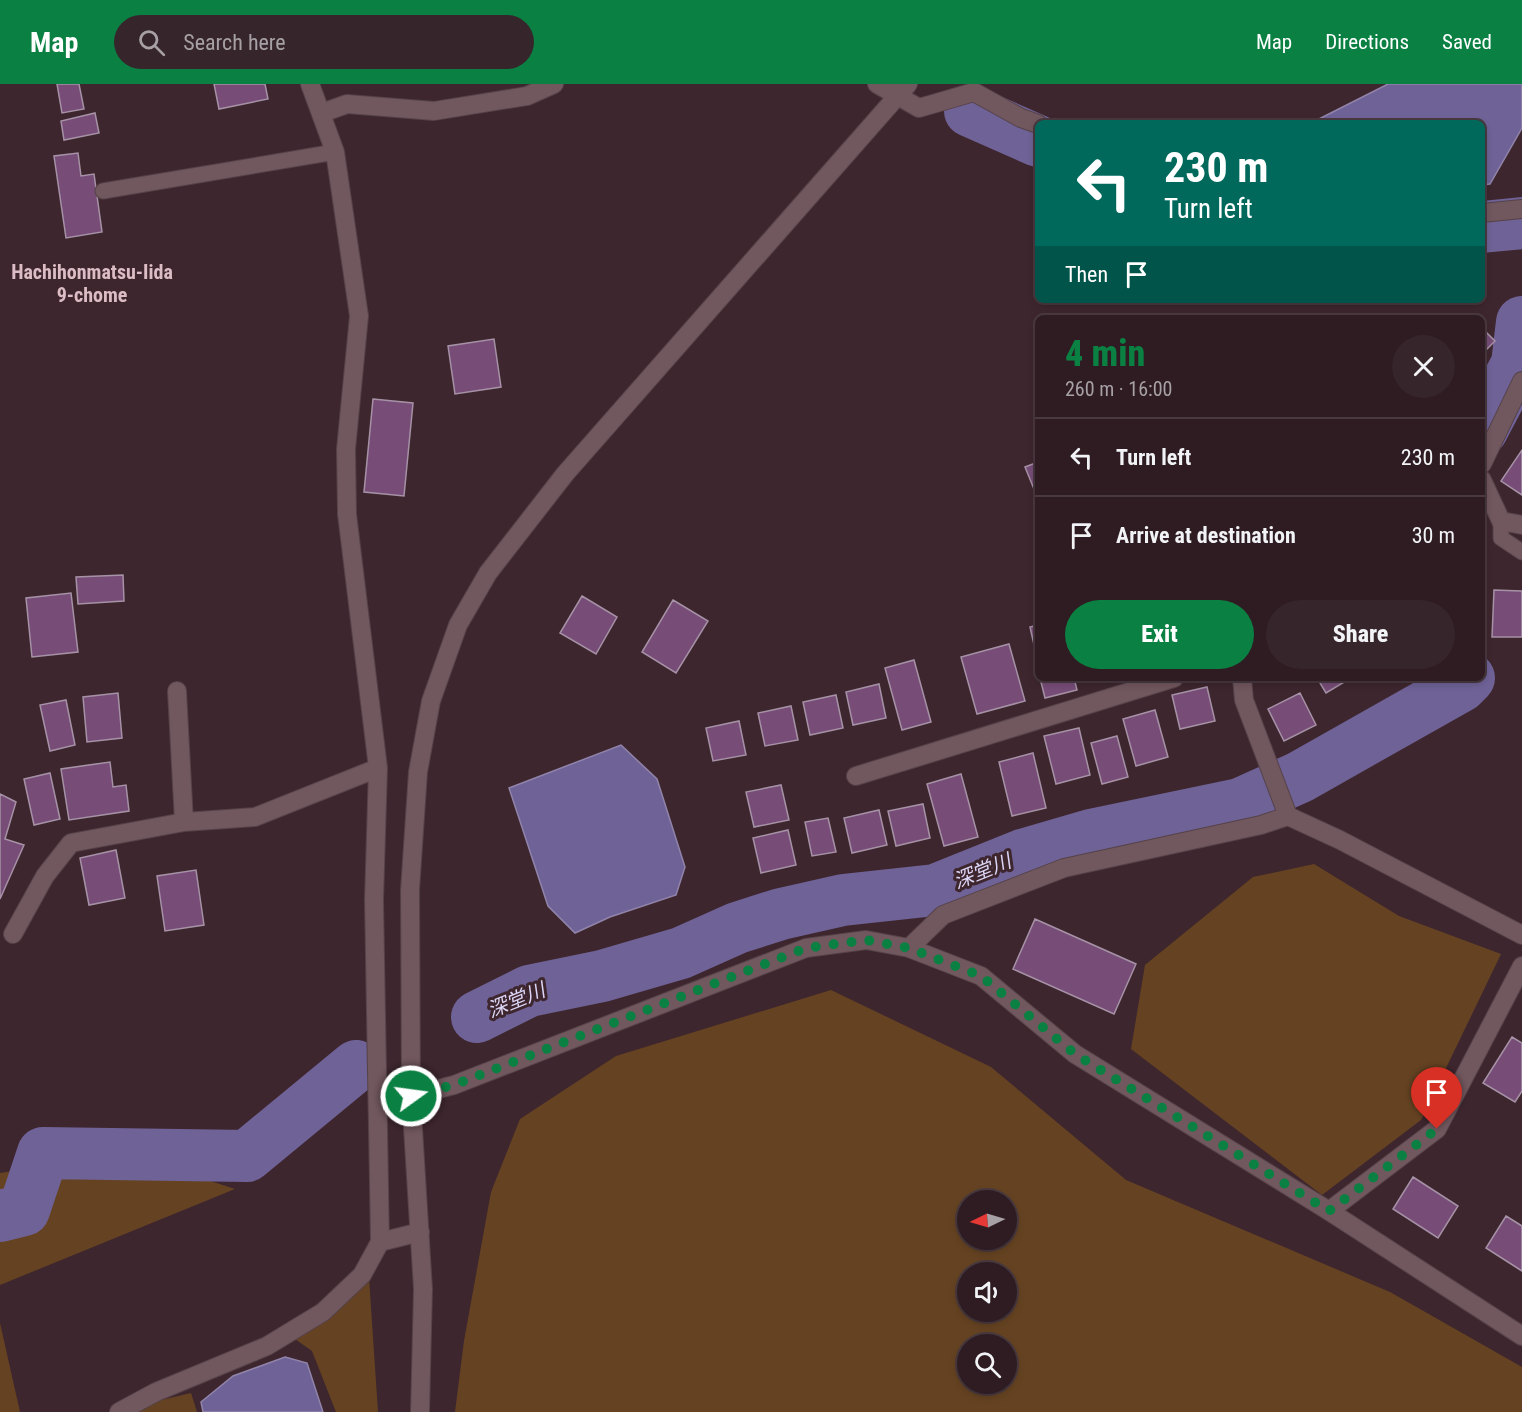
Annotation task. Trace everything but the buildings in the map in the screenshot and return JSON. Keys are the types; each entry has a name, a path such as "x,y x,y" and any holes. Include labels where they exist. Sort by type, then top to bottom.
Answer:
{"street":[{"path":"120,1412 156,1392 267,1346 323,1312 362,1275 380,1242 374,900 378,768 347,514 346,449 359,316 335,152 310,84"},
{"path":"322,113 347,104 434,111 527,96 554,84"},
{"path":"877,84 902,90 920,108 975,92 1021,118 1035,123"},
{"path":"420,1412 423,1289 411,1096 410,890 418,772 431,701 458,625 488,573 565,474 902,90"},
{"path":"1485,213 1520,209"},
{"path":"1485,458 1522,381"},
{"path":"1485,486 1501,521 1522,525"},
{"path":"856,776 1164,681"},
{"path":"1242,681 1244,700 1288,816"},
{"path":"177,692 184,822"},
{"path":"13,934 45,876 71,843 184,822 255,817 378,768"},
{"path":"909,948 944,915 1064,868 1261,825 1288,816 1340,840 1522,934"},
{"path":"411,1096 454,1085 806,948 866,940 909,948 981,976 1075,1054 1329,1211 1522,1336"},
{"path":"1329,1211 1437,1129 1522,966"},
{"path":"380,1242 420,1232"}],"lane":[{"path":"103,191 335,152"},
{"path":"1501,521 1501,538 1522,552"}],"shaded area":[{"path":"1388,84 1522,84 1522,128 1490,184 1485,185 1485,120 1317,120"},
{"path":"621,745 657,779 685,867 676,895 610,917 575,933 548,906 509,788"},
{"path":"1314,864 1399,916 1501,954 1421,1120 1322,1195 1131,1049 1145,965 1253,877"},
{"path":"831,990 991,1067 1126,1180 1390,1292 1522,1367 1522,1412 455,1412 464,1341 491,1192 520,1119 616,1056"},
{"path":"127,1154 235,1189 0,1285 0,1173"},
{"path":"368,1263 378,1412 336,1412 312,1351 295,1339"},
{"path":"0,1323 20,1412 0,1412"},
{"path":"285,1357 307,1363 323,1412 203,1412 201,1402 233,1376"},
{"path":"191,1393 197,1412 124,1412 124,1409"}],"waterway":[{"path":"970,111 1035,140"},
{"path":"1485,227 1522,223"},
{"name":"深堂川","path":"1485,424 1517,364 1522,322"},
{"name":"深堂川","path":"477,1017 529,991 602,976 681,953 737,928 781,914 843,900 935,890 1022,855 1091,835 1240,804 1300,777 1461,686 1466,681"},
{"name":"深堂川","path":"0,1216 24,1210 43,1153 247,1156 356,1066"}],"district":[{"name":"Hachihonmatsu-Iida 9-chome","path":"92,284"}],"route":[{"path":"411,1096 454,1085 726,977 806,948 866,940 909,948 981,976 1075,1054 1329,1211 1437,1129"}]}
